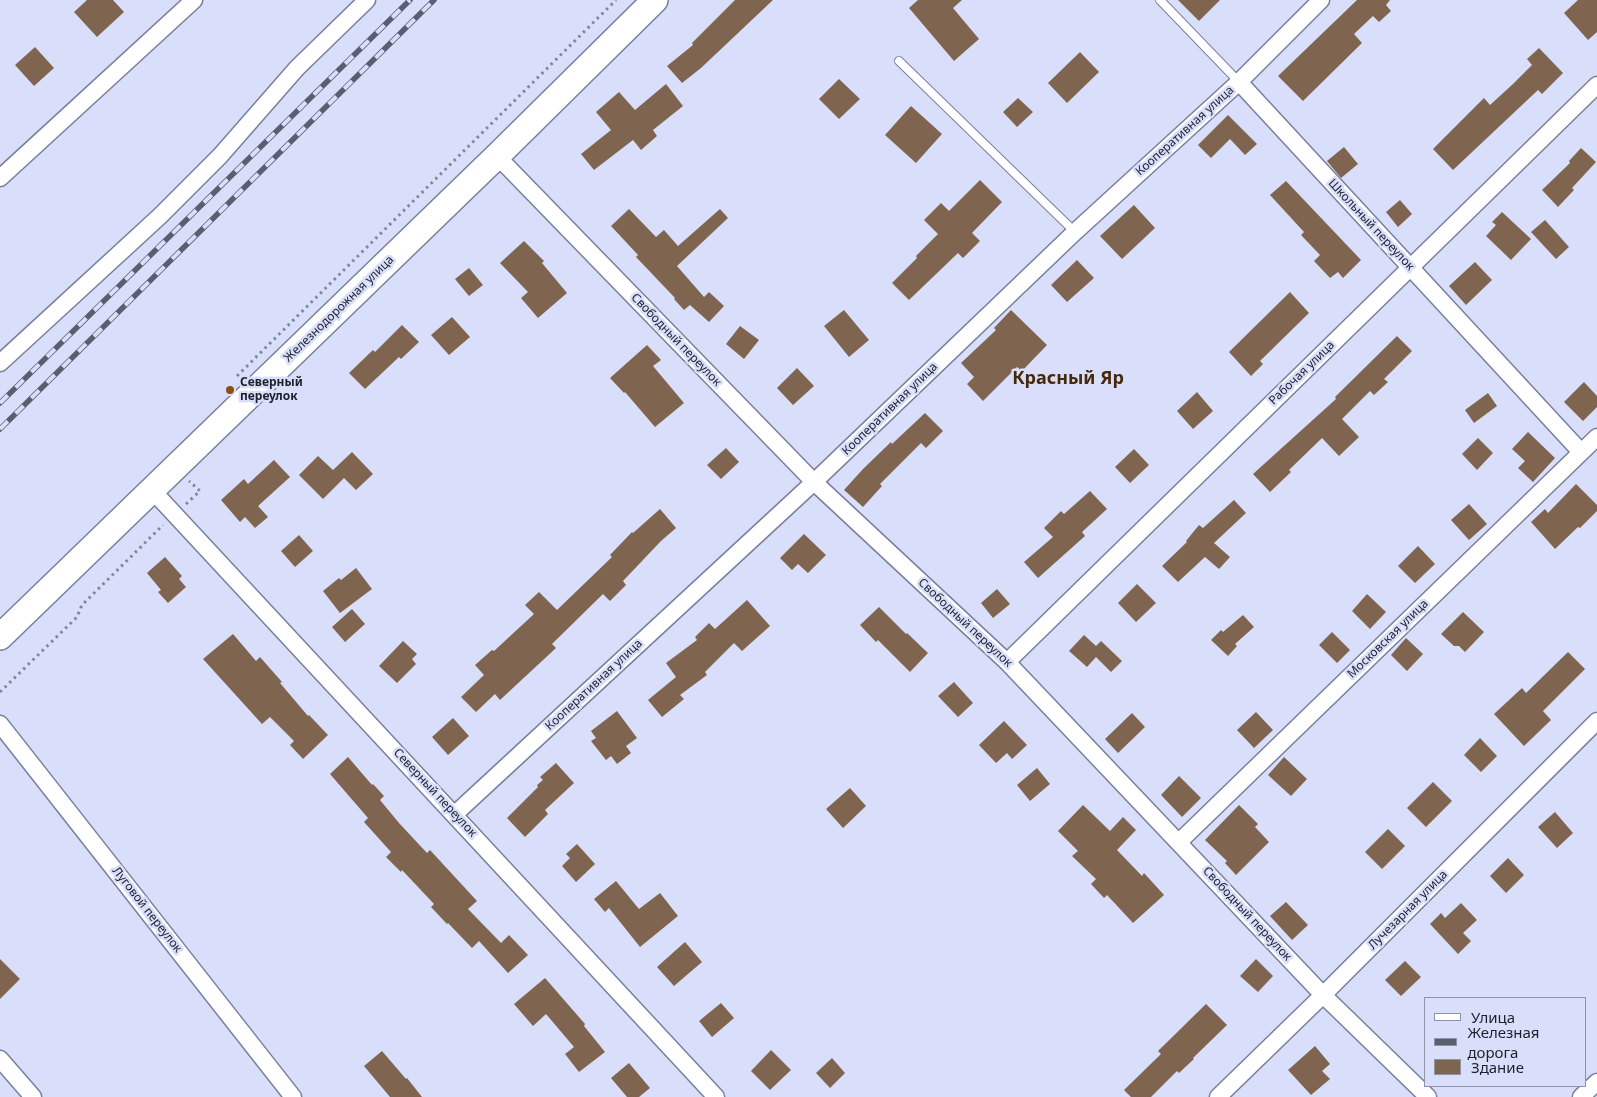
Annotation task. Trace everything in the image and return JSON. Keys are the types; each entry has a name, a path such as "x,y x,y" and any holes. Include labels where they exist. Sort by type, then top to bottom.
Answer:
{"main road":[{"name":"Железнодорожная улица","path":"0,636 656,0"}],"street":[{"path":"0,178 194,0"},
{"path":"2,357 160,216 214,163 297,68 367,0"},
{"name":"Кооперативная улица","path":"454,814 814,482 1074,232 1239,82 1322,0"},
{"name":"Школьный переулок","path":"1239,82 1581,452"},
{"name":"Рабочая улица","path":"1007,662 1597,85"},
{"name":"Свободный переулок","path":"497,156 814,482 1007,662 1323,995 1428,1097"},
{"name":"Московская улица","path":"1179,842 1597,437"},
{"name":"Северный переулок","path":"152,490 716,1097"},
{"name":"Лучезарная улица","path":"1218,1097 1323,995 1597,721"},
{"name":"Луговой переулок","path":"0,724 294,1097"},
{"path":"0,1059 33,1097"},
{"path":"1582,1097 1597,1082"}],"lane":[{"name":"Школьный переулок","path":"1160,0 1239,82"},
{"path":"899,61 1074,232"}],"path":[{"path":"230,382 616,0"},
{"path":"0,692 76,617 82,604 175,514"}],"building":[{"path":"87,0 113,0 124,12 97,37 74,12"},
{"path":"735,0 773,0 701,68 682,83 667,66 693,45 692,43"},
{"path":"918,0 962,0 953,8 979,39 954,61 909,8"},
{"path":"1178,0 1220,0 1199,21"},
{"path":"1357,0 1390,0 1386,5 1391,11 1379,22 1373,16 1354,34 1362,43 1303,101 1278,76"},
{"path":"1578,0 1597,0 1597,32 1588,40 1564,13"},
{"path":"35,47 54,68 34,86 15,65"},
{"path":"1539,48 1563,73 1542,94 1538,90 1453,170 1433,149 1484,98 1490,105 1513,84 1532,65 1527,59"},
{"path":"1080,52 1099,72 1067,103 1048,83"},
{"path":"839,79 860,99 839,119 819,99"},
{"path":"666,84 683,106 653,130 657,136 641,150 633,140 594,170 581,154 611,130 596,112 619,92 635,110"},
{"path":"1018,98 1033,112 1017,127 1003,112"},
{"path":"911,106 942,134 916,163 885,135"},
{"path":"1228,115 1257,144 1245,155 1230,139 1211,158 1198,145"},
{"path":"1344,147 1358,164 1341,178 1327,161"},
{"path":"1581,148 1596,162 1572,188 1574,190 1558,207 1542,190 1570,163 1569,161"},
{"path":"980,180 1002,202 972,233 980,241 963,258 958,253 909,300 892,283 938,234 924,220 941,203 949,211"},
{"path":"1286,181 1361,260 1343,278 1338,272 1330,278 1314,261 1320,255 1301,235 1304,232 1270,195"},
{"path":"1400,200 1412,214 1398,227 1386,212"},
{"path":"1134,205 1155,228 1122,259 1100,236"},
{"path":"629,209 656,237 664,230 678,246 720,209 728,218 677,266 704,297 709,292 724,306 709,322 690,305 684,310 611,226"},
{"path":"1502,212 1531,239 1511,260 1486,236 1496,225 1492,222"},
{"path":"1545,220 1569,247 1556,259 1531,232"},
{"path":"524,241 544,261 542,263 567,293 538,318 521,298 528,292 500,263"},
{"path":"1077,260 1094,278 1067,302 1051,285"},
{"path":"1475,262 1492,280 1466,305 1449,286"},
{"path":"469,268 483,285 469,296 455,279"},
{"path":"1290,292 1309,313 1260,361 1263,364 1251,376 1229,352"},
{"path":"844,310 869,340 849,357 824,326"},
{"path":"1011,310 1047,345 1022,371 1017,367 983,401 967,384 974,377 961,363 996,330 994,328"},
{"path":"452,317 470,337 449,355 431,335"},
{"path":"402,325 419,342 401,359 399,357 365,389 349,373 373,350 375,352"},
{"path":"740,326 759,340 744,359 726,344"},
{"path":"1397,336 1412,351 1384,379 1388,382 1374,395 1370,391 1342,419 1359,437 1339,456 1322,438 1289,470 1291,472 1270,492 1253,474 1336,399 1335,397"},
{"path":"647,345 661,360 653,366 684,403 655,427 625,392 610,378"},
{"path":"797,368 814,386 793,405 777,388"},
{"path":"1584,382 1597,396 1597,407 1583,421 1564,402"},
{"path":"1197,392 1213,411 1193,429 1177,411"},
{"path":"1488,393 1497,406 1474,423 1465,410"},
{"path":"925,413 943,431 926,448 921,443 880,484 882,486 863,507 844,490 891,442 892,444"},
{"path":"1528,432 1555,458 1533,482 1518,468 1525,461 1512,449"},
{"path":"1478,438 1493,453 1477,470 1462,454"},
{"path":"726,448 739,462 721,479 707,465"},
{"path":"1134,449 1149,465 1130,483 1115,467"},
{"path":"352,452 373,474 356,490 344,478 323,499 299,475 318,456 333,470"},
{"path":"274,460 290,477 258,506 268,517 255,528 245,517 240,522 221,500 244,479 248,484"},
{"path":"1576,484 1597,505 1597,511 1555,549 1531,522 1545,509 1548,513"},
{"path":"1090,491 1107,509 1082,532 1085,536 1038,578 1024,562 1053,537 1044,528 1061,511 1064,514"},
{"path":"1234,500 1246,513 1214,543 1230,557 1219,569 1205,557 1178,582 1162,566 1187,542 1199,525 1203,528"},
{"path":"1469,504 1487,524 1469,540 1451,520"},
{"path":"660,509 676,528 623,581 626,585 610,601 603,594 552,644 556,648 500,700 495,694 476,712 461,697 484,675 475,665 492,650 494,651 534,614 525,605 539,592 557,610 612,557 610,555 632,532"},
{"path":"804,534 826,555 808,573 798,564 792,570 780,558"},
{"path":"299,535 313,551 295,567 281,551"},
{"path":"1418,546 1435,564 1415,583 1398,566"},
{"path":"165,557 182,576 179,579 186,587 168,603 158,592 161,590 147,573"},
{"path":"356,568 372,589 340,613 323,591 339,578 341,580"},
{"path":"1137,584 1156,603 1136,622 1118,603"},
{"path":"997,589 1010,604 993,618 981,603"},
{"path":"1367,594 1386,612 1370,629 1352,611"},
{"path":"747,600 770,626 742,651 734,643 705,672 707,675 680,695 684,699 662,717 648,700 676,677 666,663 697,640 695,637 709,623 715,629"},
{"path":"879,607 928,653 910,672 860,625"},
{"path":"352,609 365,624 345,642 332,627"},
{"path":"1463,612 1484,632 1465,652 1459,646 1454,646 1441,634"},
{"path":"1243,615 1254,627 1235,644 1237,646 1228,656 1211,640 1221,630 1223,632"},
{"path":"1332,632 1350,650 1337,663 1319,645"},
{"path":"233,634 256,661 260,657 308,716 328,735 303,759 290,745 294,741 270,717 262,724 203,659"},
{"path":"1084,635 1096,646 1101,641 1122,661 1111,672 1096,657 1087,667 1069,651"},
{"path":"1406,638 1423,654 1407,671 1391,655"},
{"path":"403,641 417,654 412,659 416,664 397,683 379,666"},
{"path":"1568,652 1585,669 1543,711 1551,720 1524,746 1494,714 1522,688 1526,693"},
{"path":"954,682 973,703 958,717 938,696"},
{"path":"617,711 637,738 626,746 631,753 617,764 611,756 606,760 591,741 596,738 591,731"},
{"path":"1256,712 1273,730 1254,748 1237,730"},
{"path":"1132,713 1145,727 1118,753 1105,739"},
{"path":"453,718 469,736 448,755 432,737"},
{"path":"1004,721 1027,745 1012,759 1007,753 996,763 979,745"},
{"path":"1480,738 1497,756 1481,772 1464,755"},
{"path":"348,757 384,796 380,800 399,823 427,853 430,850 477,901 468,909 501,943 509,935 528,955 508,973 479,941 472,948 431,907 434,904 402,870 401,872 386,857 391,852 364,822 368,818 330,774"},
{"path":"1284,757 1307,779 1291,796 1268,775"},
{"path":"556,763 574,783 545,810 548,814 525,837 507,818 538,787 537,785 543,780 540,777"},
{"path":"1037,768 1050,784 1030,801 1017,785"},
{"path":"1179,776 1201,798 1182,817 1161,795"},
{"path":"1433,782 1452,801 1426,827 1407,808"},
{"path":"850,788 866,806 843,828 826,809"},
{"path":"1083,805 1110,831 1123,817 1136,830 1117,850 1142,876 1144,873 1164,895 1133,923 1107,895 1104,898 1091,884 1096,879 1072,856 1078,851 1058,831"},
{"path":"1239,805 1258,824 1255,827 1269,842 1236,875 1225,863 1227,861 1205,840"},
{"path":"1555,812 1573,833 1557,848 1538,827"},
{"path":"1388,829 1405,846 1382,869 1365,852"},
{"path":"577,844 595,864 576,882 562,866 570,858 566,854"},
{"path":"1508,858 1524,875 1506,893 1490,876"},
{"path":"616,881 639,909 660,893 678,916 640,947 609,908 605,912 594,899"},
{"path":"1286,902 1308,925 1292,940 1270,916"},
{"path":"1461,903 1477,920 1463,933 1471,941 1458,954 1430,924 1441,913 1445,918"},
{"path":"685,942 702,962 674,986 657,967"},
{"path":"0,959 20,979 0,999"},
{"path":"1256,959 1273,976 1258,992 1240,976"},
{"path":"1405,961 1421,977 1401,996 1385,980"},
{"path":"545,978 585,1024 584,1026 605,1052 579,1072 565,1054 574,1047 546,1014 533,1026 514,1004"},
{"path":"721,1003 734,1018 712,1037 699,1021"},
{"path":"1206,1004 1227,1025 1194,1059 1179,1073 1177,1071 1151,1097 1131,1097 1124,1090 1161,1054 1158,1051"},
{"path":"1315,1046 1330,1064 1322,1071 1330,1079 1311,1095 1288,1070"},
{"path":"771,1050 791,1070 770,1090 751,1071"},
{"path":"382,1051 422,1097 390,1097 364,1066"},
{"path":"832,1058 845,1073 830,1088 816,1073"},
{"path":"629,1063 650,1088 639,1097 627,1097 611,1078"}],"railway":[{"path":"0,403 410,0"},
{"path":"0,429 434,0"}],"place":[{"name":"Северный переулок","path":"230,390"}],"district":[{"name":"Красный Яр","path":"1068,379"}]}
